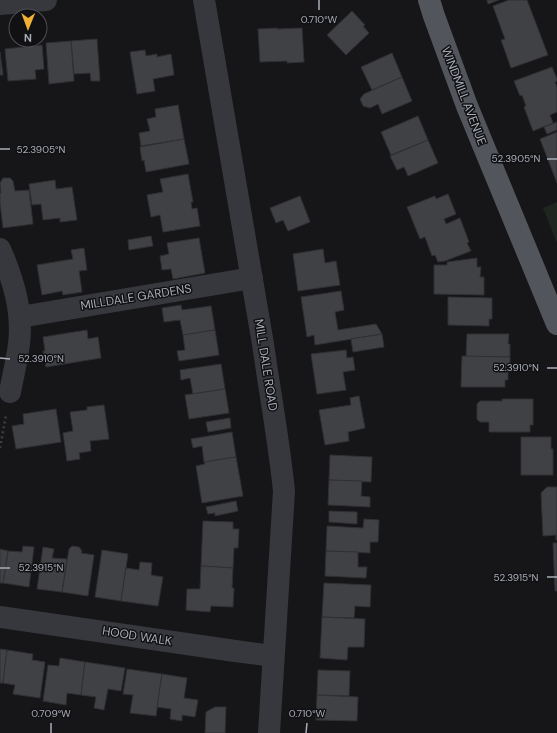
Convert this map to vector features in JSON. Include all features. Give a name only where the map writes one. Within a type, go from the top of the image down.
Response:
[{"type":"main road","name":"WINDMILL AVENUE","points":[[429,0],[467,106],[557,324]]},
{"type":"street","points":[[0,4],[46,0]]},
{"type":"street","name":"MILL DALE ROAD","points":[[204,0],[252,278],[280,455],[284,491],[269,733]]},
{"type":"street","points":[[0,249],[7,264],[15,289],[20,316],[20,344],[10,392]]},
{"type":"street","name":"MILLDALE GARDENS","points":[[20,316],[252,278]]},
{"type":"street","name":"HOOD WALK","points":[[0,617],[274,656]]},
{"type":"path","points":[[0,448],[10,392]]},
{"type":"shaded area","points":[[557,202],[557,243],[543,208]]},
{"type":"building","points":[[487,0],[499,0],[488,4]]},
{"type":"building","points":[[509,0],[527,0],[548,55],[511,68],[501,40],[505,39],[493,6]]},
{"type":"building","points":[[352,11],[365,25],[363,26],[369,33],[346,55],[327,35]]},
{"type":"building","points":[[302,28],[304,62],[260,62],[258,29]]},
{"type":"building","points":[[97,39],[100,81],[91,81],[90,73],[74,74],[71,41]]},
{"type":"building","points":[[71,41],[74,81],[49,84],[46,48],[48,48],[48,43]]},
{"type":"building","points":[[42,48],[44,69],[35,70],[36,79],[8,81],[5,49]]},
{"type":"building","points":[[145,50],[146,56],[157,54],[157,57],[171,54],[174,75],[153,79],[155,91],[137,94],[130,52]]},
{"type":"building","points":[[0,52],[3,75],[0,75]]},
{"type":"building","points":[[392,53],[402,77],[372,90],[361,67]]},
{"type":"building","points":[[552,67],[557,79],[555,82],[557,87],[557,112],[550,115],[553,123],[533,131],[524,107],[526,106],[522,95],[520,96],[514,81]]},
{"type":"building","points":[[402,77],[412,101],[382,114],[378,104],[370,108],[363,106],[360,99],[364,94]]},
{"type":"building","points":[[178,105],[184,139],[141,146],[139,133],[150,131],[147,119],[156,117],[155,109]]},
{"type":"building","points":[[418,116],[428,140],[391,155],[381,132]]},
{"type":"building","points":[[557,122],[557,130],[547,134],[544,127]]},
{"type":"building","points":[[557,132],[557,183],[540,139]]},
{"type":"building","points":[[184,139],[189,164],[146,172],[144,160],[142,161],[140,147]]},
{"type":"building","points":[[428,140],[438,163],[408,176],[404,167],[397,170],[390,156]]},
{"type":"building","points":[[188,174],[193,202],[191,202],[192,209],[197,208],[200,226],[163,232],[160,215],[151,217],[147,195],[163,192],[160,179]]},
{"type":"building","points":[[3,178],[10,178],[13,181],[15,191],[29,190],[33,224],[3,228],[0,203],[0,183]]},
{"type":"building","points":[[55,180],[56,189],[72,187],[77,220],[60,222],[60,218],[43,220],[41,204],[32,205],[29,184]]},
{"type":"building","points":[[448,194],[456,214],[444,219],[446,224],[460,218],[469,242],[467,243],[471,251],[445,261],[438,262],[435,255],[432,256],[425,237],[420,239],[407,207],[435,196],[436,199]]},
{"type":"building","points":[[300,196],[310,222],[288,231],[283,220],[276,223],[270,208]]},
{"type":"building","points":[[151,236],[153,246],[129,250],[128,240]]},
{"type":"building","points":[[199,238],[205,273],[173,279],[171,269],[162,270],[160,256],[169,254],[167,243]]},
{"type":"building","points":[[84,248],[87,270],[79,271],[82,292],[63,295],[62,291],[42,295],[37,265],[73,259],[71,250]]},
{"type":"building","points":[[323,249],[325,263],[336,261],[340,285],[298,291],[293,254]]},
{"type":"building","points":[[477,258],[477,267],[481,267],[480,277],[484,277],[484,295],[434,294],[434,265],[447,265],[447,262]]},
{"type":"building","points":[[341,291],[344,310],[335,312],[338,330],[376,324],[382,334],[315,345],[314,335],[307,337],[301,297]]},
{"type":"building","points":[[448,297],[492,298],[492,319],[489,319],[489,326],[448,325]]},
{"type":"building","points":[[181,305],[182,310],[211,306],[215,330],[183,335],[180,320],[164,322],[162,308]]},
{"type":"building","points":[[87,330],[88,339],[98,337],[101,358],[46,367],[43,351],[45,351],[43,337]]},
{"type":"building","points":[[215,330],[219,355],[179,361],[177,351],[185,350],[183,335]]},
{"type":"building","points":[[382,334],[384,347],[353,352],[351,339]]},
{"type":"building","points":[[467,334],[509,334],[508,344],[510,344],[510,357],[466,357]]},
{"type":"building","points":[[346,350],[347,358],[353,357],[355,370],[343,372],[346,390],[317,394],[311,354]]},
{"type":"building","points":[[462,356],[510,357],[510,370],[508,370],[508,380],[505,380],[505,387],[461,387]]},
{"type":"building","points":[[221,364],[225,389],[193,394],[190,378],[181,380],[180,370]]},
{"type":"building","points":[[225,389],[229,413],[189,419],[185,395]]},
{"type":"building","points":[[359,396],[365,428],[348,432],[349,441],[325,445],[319,410],[351,405],[350,398]]},
{"type":"building","points":[[502,399],[533,399],[533,425],[530,425],[530,432],[489,432],[489,422],[480,422],[477,419],[477,404],[480,401],[502,401]]},
{"type":"building","points":[[104,405],[109,439],[90,441],[91,451],[79,453],[80,459],[67,461],[63,433],[73,431],[70,412],[87,410],[87,407]]},
{"type":"building","points":[[56,409],[61,442],[16,449],[12,426],[24,424],[23,414]]},
{"type":"building","points":[[230,418],[231,428],[208,432],[206,422]]},
{"type":"building","points":[[232,432],[236,457],[204,462],[202,446],[193,448],[191,439]]},
{"type":"building","points":[[521,437],[551,437],[551,449],[553,449],[553,475],[521,475]]},
{"type":"building","points":[[330,455],[372,457],[371,482],[329,480]]},
{"type":"building","points":[[236,457],[243,496],[202,503],[196,466],[205,464],[204,462]]},
{"type":"building","points":[[329,480],[362,481],[361,496],[370,497],[370,507],[328,505]]},
{"type":"building","points":[[547,487],[557,487],[557,540],[556,535],[543,536],[541,493]]},
{"type":"building","points":[[236,501],[238,511],[215,516],[215,513],[208,514],[206,507]]},
{"type":"building","points":[[329,511],[357,512],[357,524],[329,522]]},
{"type":"building","points":[[364,519],[379,520],[378,542],[370,542],[370,553],[326,551],[327,526],[363,528]]},
{"type":"building","points":[[203,521],[233,522],[233,529],[239,529],[238,548],[234,548],[233,568],[201,566]]},
{"type":"building","points":[[553,543],[557,543],[557,591],[555,591]]},
{"type":"building","points":[[23,546],[34,547],[29,587],[3,583],[8,551],[22,552]]},
{"type":"building","points":[[72,546],[79,547],[82,551],[81,553],[94,555],[88,596],[62,592],[69,549]]},
{"type":"building","points":[[43,547],[54,549],[52,558],[67,559],[62,592],[37,589]]},
{"type":"building","points":[[0,549],[8,551],[3,583],[0,583]]},
{"type":"building","points":[[102,550],[128,554],[121,601],[95,597]]},
{"type":"building","points":[[326,551],[358,552],[358,567],[367,567],[366,578],[325,576]]},
{"type":"building","points":[[140,562],[152,563],[151,575],[163,577],[158,606],[121,601],[126,568],[139,570]]},
{"type":"building","points":[[201,566],[233,568],[233,607],[211,606],[210,612],[186,610],[187,589],[200,589]]},
{"type":"building","points":[[324,583],[371,585],[370,607],[355,606],[354,618],[322,617]]},
{"type":"building","points":[[322,617],[365,619],[364,647],[348,647],[347,660],[320,658]]},
{"type":"building","points":[[0,649],[7,650],[3,683],[0,683]]},
{"type":"building","points":[[7,650],[33,654],[32,660],[45,662],[40,698],[13,694],[15,685],[3,683]]},
{"type":"building","points":[[60,658],[85,662],[81,695],[67,693],[66,705],[43,701],[48,665],[59,666]]},
{"type":"building","points":[[85,662],[125,668],[121,691],[108,689],[104,710],[94,708],[96,697],[81,695]]},
{"type":"building","points":[[127,669],[162,674],[156,716],[130,713],[133,695],[123,694]]},
{"type":"building","points":[[318,670],[350,671],[349,696],[317,695]]},
{"type":"building","points":[[162,674],[187,678],[184,698],[198,700],[195,717],[182,715],[182,721],[170,719],[171,709],[157,707]]},
{"type":"building","points":[[317,695],[358,697],[357,721],[316,720]]},
{"type":"building","points":[[215,707],[226,707],[225,733],[205,733],[206,712]]}]
